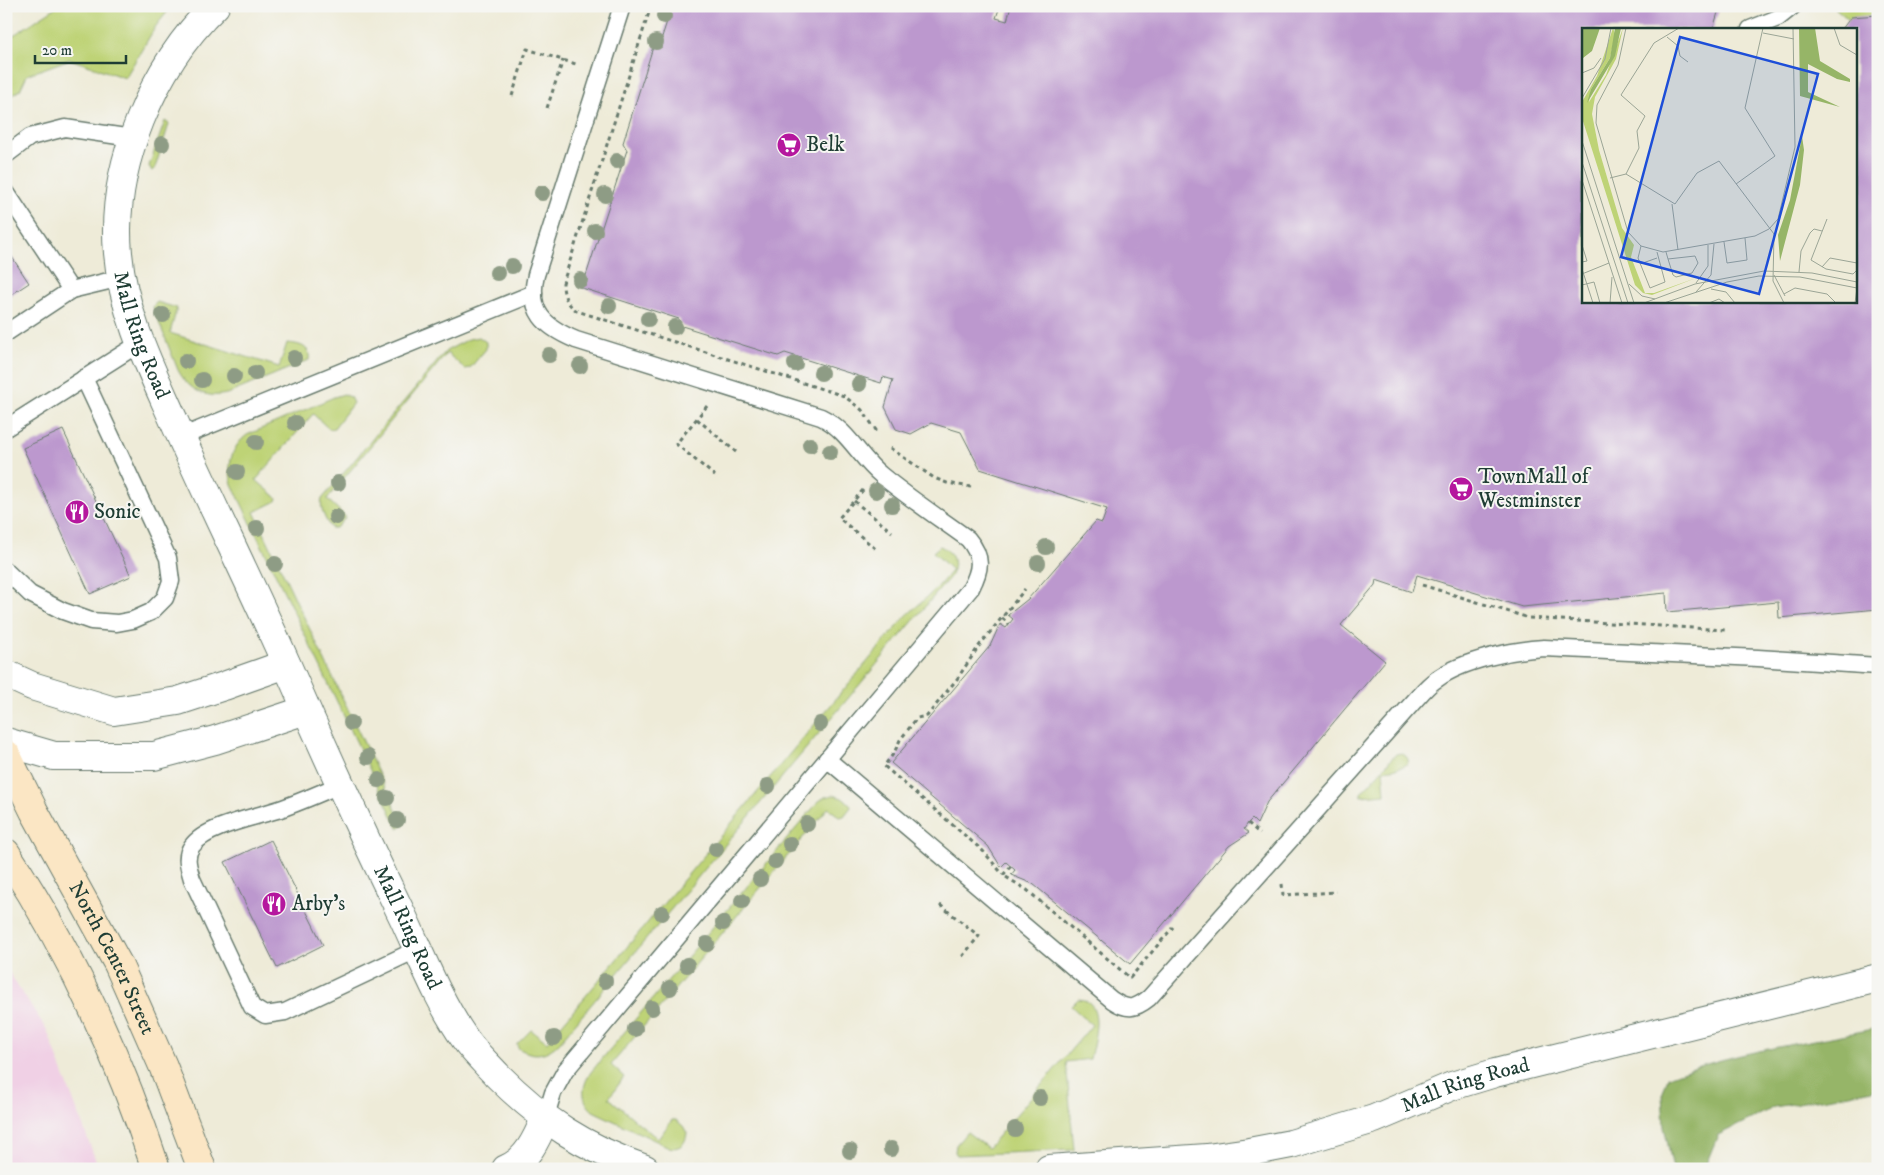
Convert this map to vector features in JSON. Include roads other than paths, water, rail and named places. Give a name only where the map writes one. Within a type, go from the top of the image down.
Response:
[{"type":"street","name":"Mall Ring Road","points":[[215,6],[199,21],[173,58],[132,138],[121,181],[117,230],[121,278],[132,322],[181,437],[340,785],[418,949],[465,1039],[479,1057],[545,1119],[575,1139],[607,1155],[645,1169]]},
{"type":"street","points":[[6,674],[32,686],[114,711],[178,701],[286,664]]},
{"type":"street","points":[[6,742],[54,756],[154,756],[215,740],[306,710]]},
{"type":"street","name":"North Center Street","points":[[6,754],[34,811],[118,964],[163,1066],[202,1169]]},
{"type":"street","name":"North Center Street","points":[[6,853],[32,893],[87,997],[127,1088],[156,1169]]},
{"type":"street","name":"Mall Ring Road","points":[[1049,1169],[1208,1158],[1291,1144],[1374,1119],[1452,1086],[1495,1073],[1878,978]]},
{"type":"street","points":[[506,1169],[526,1154],[537,1138],[545,1119]]},
{"type":"lane","points":[[545,1119],[553,1093],[565,1071],[970,588],[977,576],[980,562],[976,548],[968,539],[881,475],[865,460],[846,435],[830,422],[821,417],[576,340],[557,332],[542,318],[534,293],[536,275],[622,6]]},
{"type":"lane","points":[[1753,28],[1778,18],[1793,6]]},
{"type":"lane","points":[[6,155],[30,137],[65,128],[132,138]]},
{"type":"lane","points":[[6,192],[71,290]]},
{"type":"lane","points":[[6,333],[71,290],[121,278]]},
{"type":"lane","points":[[181,437],[534,293]]},
{"type":"lane","points":[[6,428],[140,343]]},
{"type":"lane","points":[[6,571],[30,594],[63,611],[91,621],[117,623],[133,620],[151,612],[166,598],[171,581],[168,558],[84,378]]},
{"type":"lane","points":[[827,758],[1112,1000],[1122,1006],[1132,1008],[1149,998],[1417,698],[1435,680],[1446,673],[1502,653],[1544,648],[1758,658],[1878,666]]},
{"type":"lane","points":[[340,785],[282,809],[226,826],[202,837],[192,846],[187,857],[192,879],[252,1007],[265,1015],[285,1012],[418,949]]},
{"type":"place","name":"Belk","points":[[789,145]]},
{"type":"place","name":"TownMall of Westminster","points":[[1461,489]]},
{"type":"place","name":"Sonic","points":[[77,512]]},
{"type":"place","name":"Arby's","points":[[274,904]]}]
